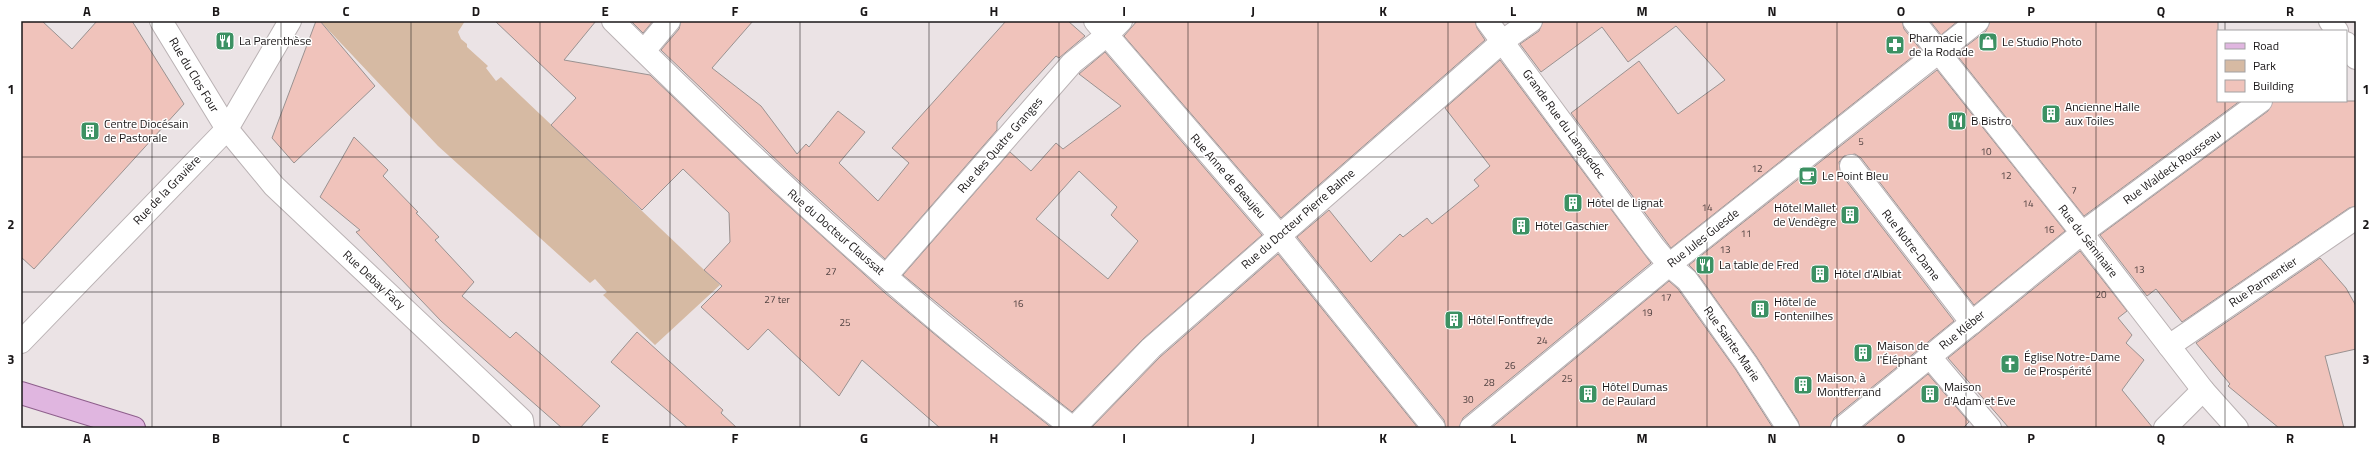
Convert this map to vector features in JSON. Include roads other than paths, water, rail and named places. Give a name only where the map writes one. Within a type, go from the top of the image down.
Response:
[{"type":"main road","points":[[21,393],[134,428]]},
{"type":"street","name":"Rue du Clos Four","points":[[161,21],[227,129]]},
{"type":"street","name":"Rue de la Gravière","points":[[21,342],[227,129],[290,21]]},
{"type":"street","name":"Rue du Docteur Claussat","points":[[613,21],[811,212],[1001,373],[1074,428]]},
{"type":"street","points":[[644,52],[669,21]]},
{"type":"street","name":"Grande Rue du Languedoc","points":[[1487,21],[1669,265]]},
{"type":"street","name":"Rue du Docteur Pierre Balme","points":[[1074,428],[1151,348],[1503,41],[1531,21]]},
{"type":"street","name":"Rue du Séminaire","points":[[1914,21],[2082,233],[2203,390],[2237,428]]},
{"type":"street","name":"Rue Jules Guesde","points":[[1471,428],[1669,265],[1978,21]]},
{"type":"street","points":[[2330,21],[2336,30]]},
{"type":"street","name":"Rue Anne de Beaujeu","points":[[1108,26],[1434,428]]},
{"type":"street","name":"Rue des Quatre Granges","points":[[886,276],[1072,63],[1108,26]]},
{"type":"street","points":[[2347,37],[2356,32]]},
{"type":"street","points":[[2347,44],[2356,58]]},
{"type":"street","name":"Rue Waldeck Rousseau","points":[[2082,233],[2260,102]]},
{"type":"street","name":"Rue Debay Facy","points":[[227,129],[274,186],[522,420],[523,428]]},
{"type":"street","name":"Rue Notre-Dame","points":[[1851,166],[1972,323]]},
{"type":"street","name":"Rue Parmentier","points":[[2169,346],[2356,218]]},
{"type":"street","name":"Rue Kléber","points":[[1842,428],[2082,233]]},
{"type":"street","name":"Rue Sainte-Marie","points":[[1669,265],[1687,280],[1746,363],[1788,428]]},
{"type":"street","points":[[1930,356],[1990,428]]},
{"type":"street","points":[[2165,428],[2203,390]]},
{"type":"place","name":"La Parenthèse","points":[[225,41]]},
{"type":"place","name":"Le Studio Photo","points":[[1988,42]]},
{"type":"place","name":"Pharmacie de la Rodade","points":[[1895,45]]},
{"type":"place","name":"Ancienne Halle aux Toiles","points":[[2051,114]]},
{"type":"place","name":"B Bistro","points":[[1957,121]]},
{"type":"place","name":"Centre Diocésain de Pastorale","points":[[90,131]]},
{"type":"place","name":"Le Point Bleu","points":[[1808,176]]},
{"type":"place","name":"Hôtel de Lignat","points":[[1573,203]]},
{"type":"place","name":"Hôtel Mallet de Vendègre","points":[[1850,215]]},
{"type":"place","name":"Hôtel Gaschier","points":[[1521,226]]},
{"type":"place","name":"La table de Fred","points":[[1705,265]]},
{"type":"place","name":"Hôtel d'Albiat","points":[[1820,274]]},
{"type":"place","name":"Hôtel de Fontenilhes","points":[[1760,309]]},
{"type":"place","name":"Hôtel Fontfreyde","points":[[1454,320]]},
{"type":"place","name":"Maison de l'Éléphant","points":[[1863,353]]},
{"type":"place","name":"Église Notre-Dame de Prospérité","points":[[2010,364]]},
{"type":"place","name":"Maison, à Montferrand","points":[[1803,385]]},
{"type":"place","name":"Hôtel Dumas de Paulard","points":[[1588,394]]},
{"type":"place","name":"Maison d'Adam et Eve","points":[[1930,394]]}]
